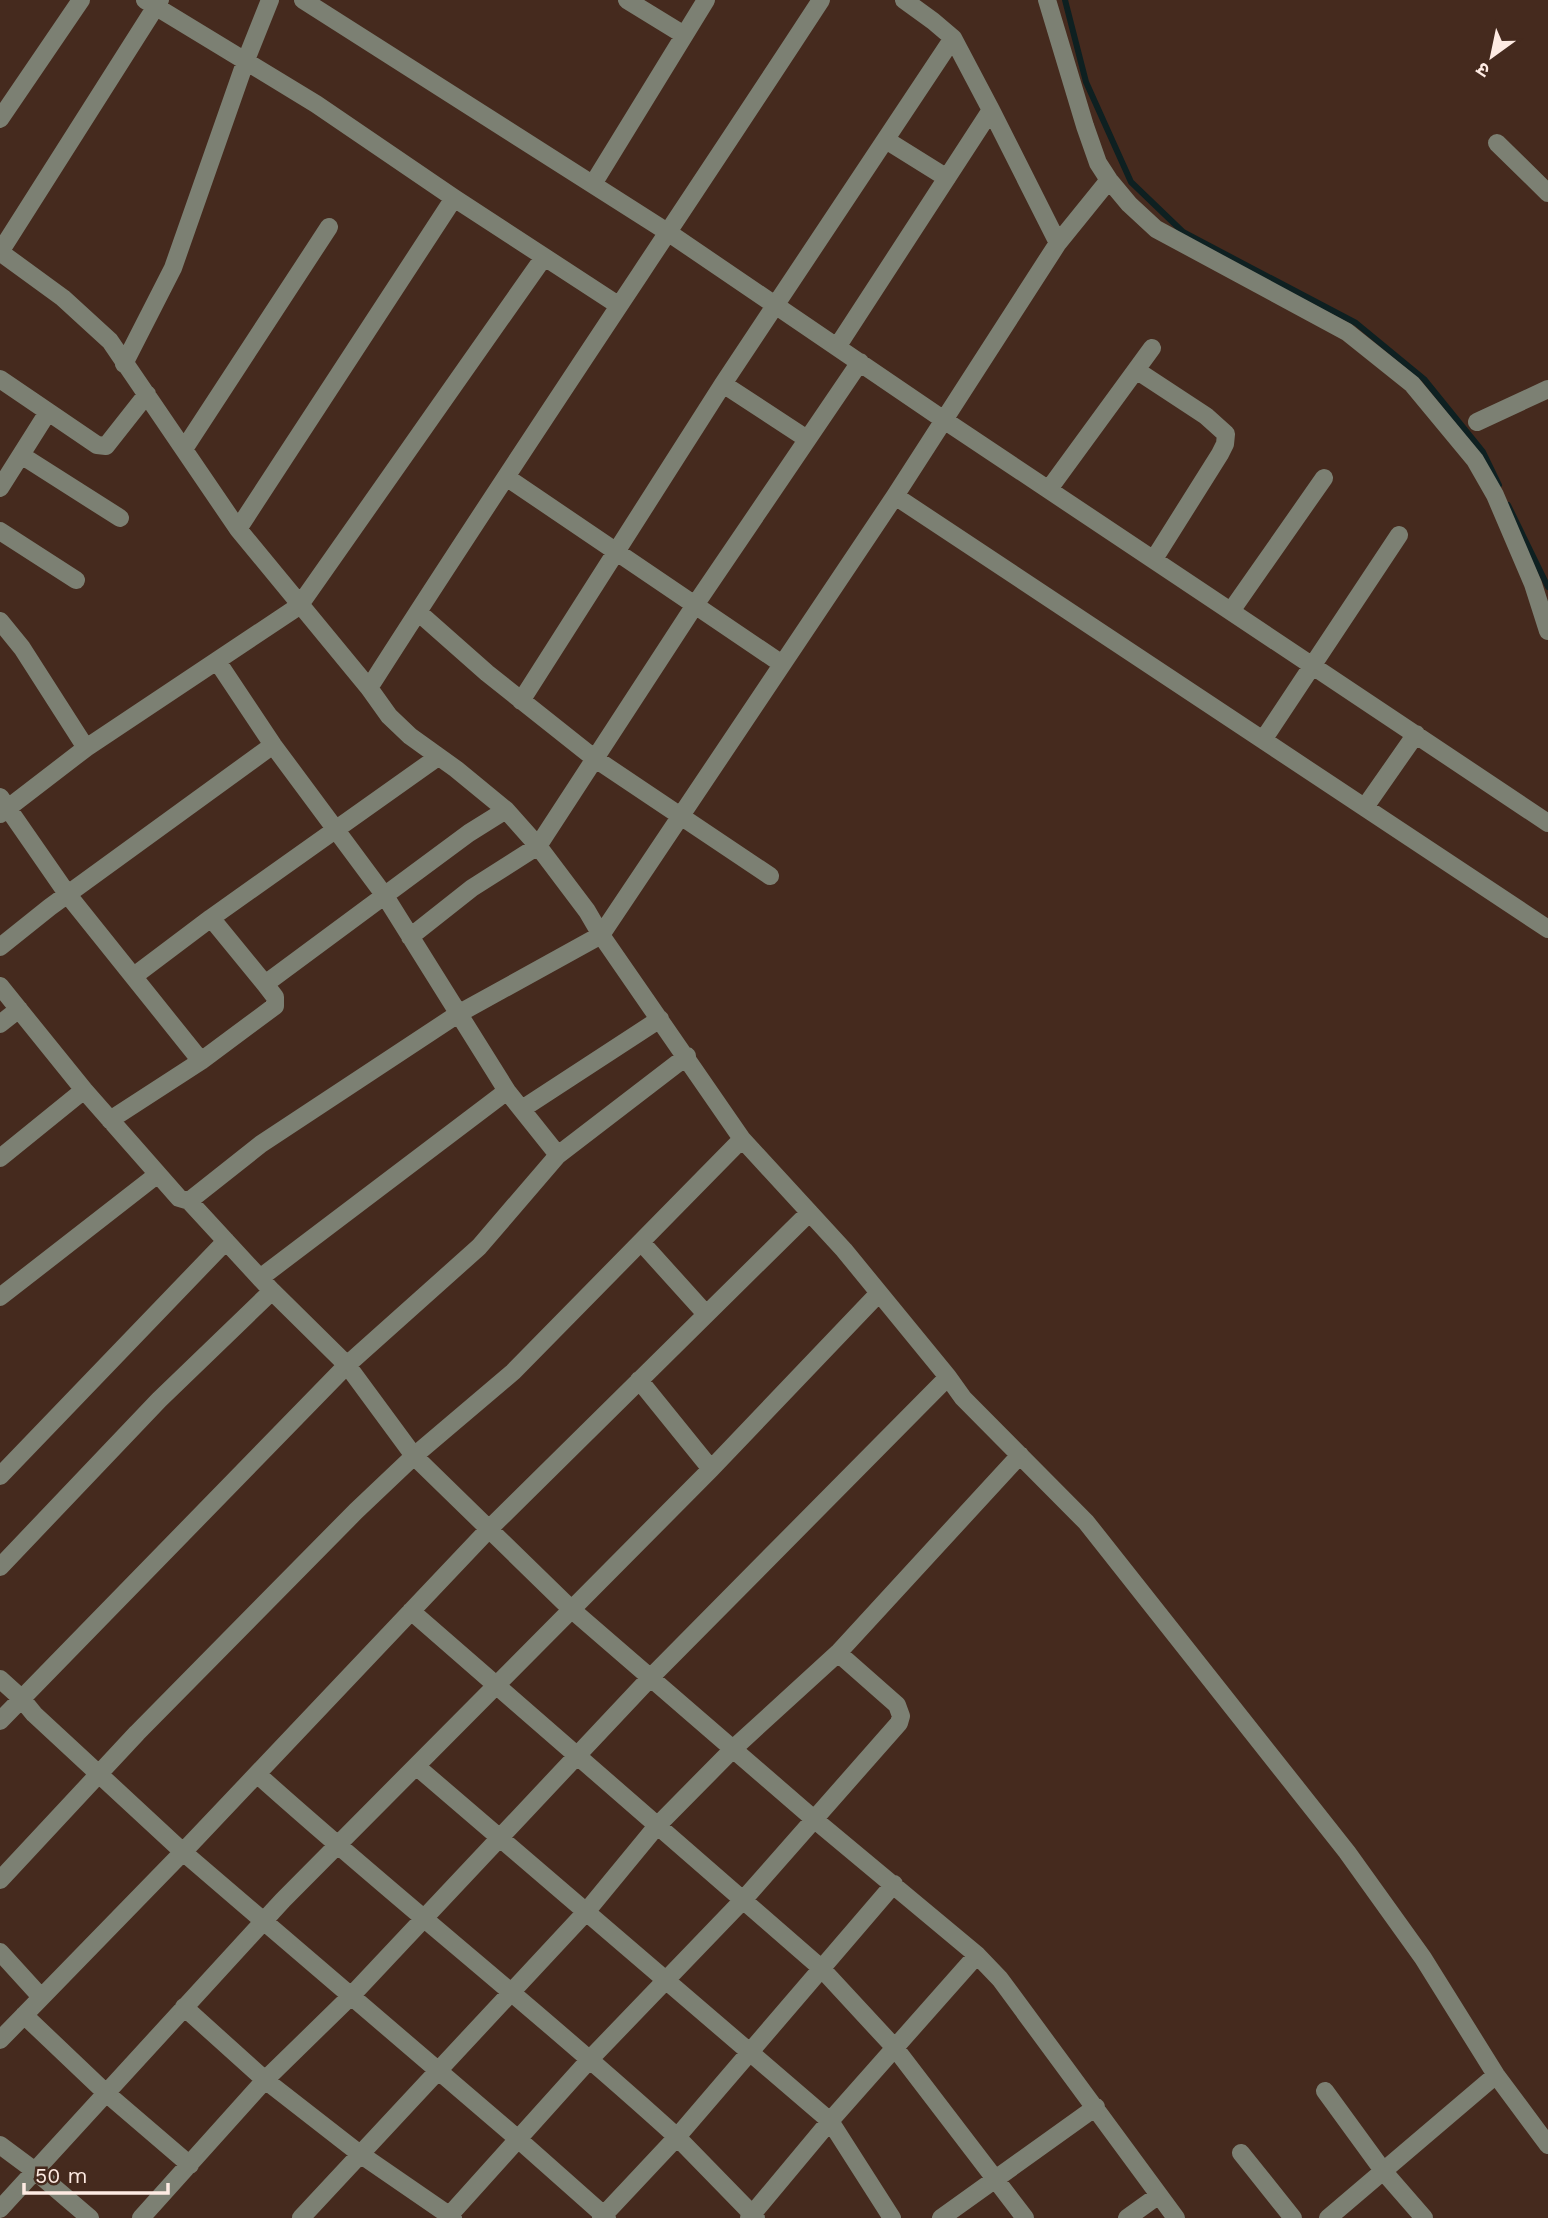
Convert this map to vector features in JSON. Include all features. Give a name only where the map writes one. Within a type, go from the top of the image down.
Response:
[{"type":"street","points":[[0,119],[81,0]]},
{"type":"street","points":[[124,364],[173,268],[246,60],[271,0]]},
{"type":"street","points":[[303,0],[669,233],[1548,823]]},
{"type":"street","points":[[627,0],[684,35]]},
{"type":"street","points":[[593,184],[706,0]]},
{"type":"street","points":[[369,688],[618,305],[669,233],[821,0]]},
{"type":"street","points":[[904,0],[953,38],[1058,243]]},
{"type":"street","points":[[1047,0],[1085,126],[1098,163],[1109,180],[1129,204],[1156,229],[1348,332],[1412,384],[1475,460],[1495,495],[1533,584],[1548,631]]},
{"type":"street","points":[[618,305],[316,104],[154,2],[0,252],[90,321],[110,341],[238,529],[389,716],[410,736],[506,810],[538,846],[587,911],[742,1139],[844,1251],[963,1398],[1086,1522],[1347,1852],[1423,1958],[1496,2075],[1548,2145]]},
{"type":"street","points":[[521,701],[723,384],[953,38]]},
{"type":"street","points":[[837,347],[991,110]]},
{"type":"street","points":[[886,140],[947,178]]},
{"type":"street","points":[[1497,143],[1548,193]]},
{"type":"street","points":[[189,1201],[261,1143],[458,1014],[601,935],[895,496],[1058,243],[1109,180]]},
{"type":"street","points":[[238,529],[454,198]]},
{"type":"street","points":[[184,449],[329,227]]},
{"type":"street","points":[[201,1060],[68,895],[3,807],[86,748],[299,606],[544,257]]},
{"type":"street","points":[[1049,489],[1152,348]]},
{"type":"street","points":[[410,937],[472,888],[538,846],[695,605],[860,362]]},
{"type":"street","points":[[1136,370],[1206,416],[1226,434],[1220,454],[1154,559]]},
{"type":"street","points":[[0,379],[97,445],[106,446],[147,394]]},
{"type":"street","points":[[723,384],[807,439]]},
{"type":"street","points":[[1477,422],[1548,389]]},
{"type":"street","points":[[0,488],[48,412]]},
{"type":"street","points":[[21,455],[120,517]]},
{"type":"street","points":[[506,477],[782,664]]},
{"type":"street","points":[[1231,611],[1324,478]]},
{"type":"street","points":[[895,496],[1548,929]]},
{"type":"street","points":[[0,531],[76,580]]},
{"type":"street","points":[[1263,740],[1399,535]]},
{"type":"street","points":[[418,612],[521,701],[594,758],[771,876]]},
{"type":"street","points":[[0,621],[22,648],[86,748]]},
{"type":"street","points":[[217,661],[273,745],[384,896],[508,1091],[558,1156]]},
{"type":"street","points":[[1365,807],[1416,734]]},
{"type":"street","points":[[0,947],[273,745]]},
{"type":"street","points":[[134,976],[438,757]]},
{"type":"street","points":[[265,984],[469,833],[506,810]]},
{"type":"street","points":[[110,1119],[201,1060],[275,1006],[275,997],[211,918]]},
{"type":"street","points":[[0,986],[84,1090],[179,1198],[189,1201],[266,1285],[347,1365],[414,1456],[571,1609],[815,1820],[977,1955],[1000,1979],[1176,2218]]},
{"type":"street","points":[[0,1024],[19,1009]]},
{"type":"street","points":[[522,1109],[660,1019]]},
{"type":"street","points":[[0,1721],[347,1365],[479,1247],[558,1156],[687,1056]]},
{"type":"street","points":[[0,1158],[84,1090]]},
{"type":"street","points":[[0,1567],[266,1285],[508,1091]]},
{"type":"street","points":[[0,1880],[137,1733],[347,1521],[414,1456],[513,1372],[742,1139]]},
{"type":"street","points":[[0,1297],[158,1174]]},
{"type":"street","points":[[0,2040],[183,1852],[489,1529],[809,1213]]},
{"type":"street","points":[[0,1476],[226,1241]]},
{"type":"street","points":[[641,1242],[706,1314]]},
{"type":"street","points":[[0,2209],[264,1921],[711,1469],[879,1293]]},
{"type":"street","points":[[141,2218],[265,2080],[351,1996],[651,1677],[948,1377]]},
{"type":"street","points":[[639,1380],[711,1469]]},
{"type":"street","points":[[301,2218],[586,1912],[656,1827],[734,1748],[838,1653],[1020,1455]]},
{"type":"street","points":[[411,1611],[821,1968],[895,2048],[1025,2218]]},
{"type":"street","points":[[184,2007],[265,2080],[360,2154],[450,2217],[590,2058],[744,1899],[898,1723],[901,1716],[897,1705],[838,1653]]},
{"type":"street","points":[[0,1679],[183,1852],[518,2139],[604,2217],[677,2137],[894,1885]]},
{"type":"street","points":[[416,1766],[830,2121],[892,2218]]},
{"type":"street","points":[[257,1774],[337,1846],[590,2058],[677,2137],[753,2217],[830,2121],[977,1955]]},
{"type":"street","points":[[0,1952],[41,1997]]},
{"type":"street","points":[[24,2014],[106,2093],[190,2165]]},
{"type":"street","points":[[1328,2218],[1496,2075]]},
{"type":"street","points":[[1325,2091],[1384,2172],[1424,2218]]},
{"type":"street","points":[[941,2218],[1096,2107]]},
{"type":"street","points":[[0,2145],[90,2218]]},
{"type":"street","points":[[1241,2153],[1293,2218]]},
{"type":"street","points":[[1127,2218],[1159,2195]]},
{"type":"waterway","points":[[1065,0],[1086,82],[1131,182],[1183,232],[1356,323],[1424,379],[1483,452],[1499,485]]},
{"type":"waterway","points":[[1508,505],[1548,587]]}]
